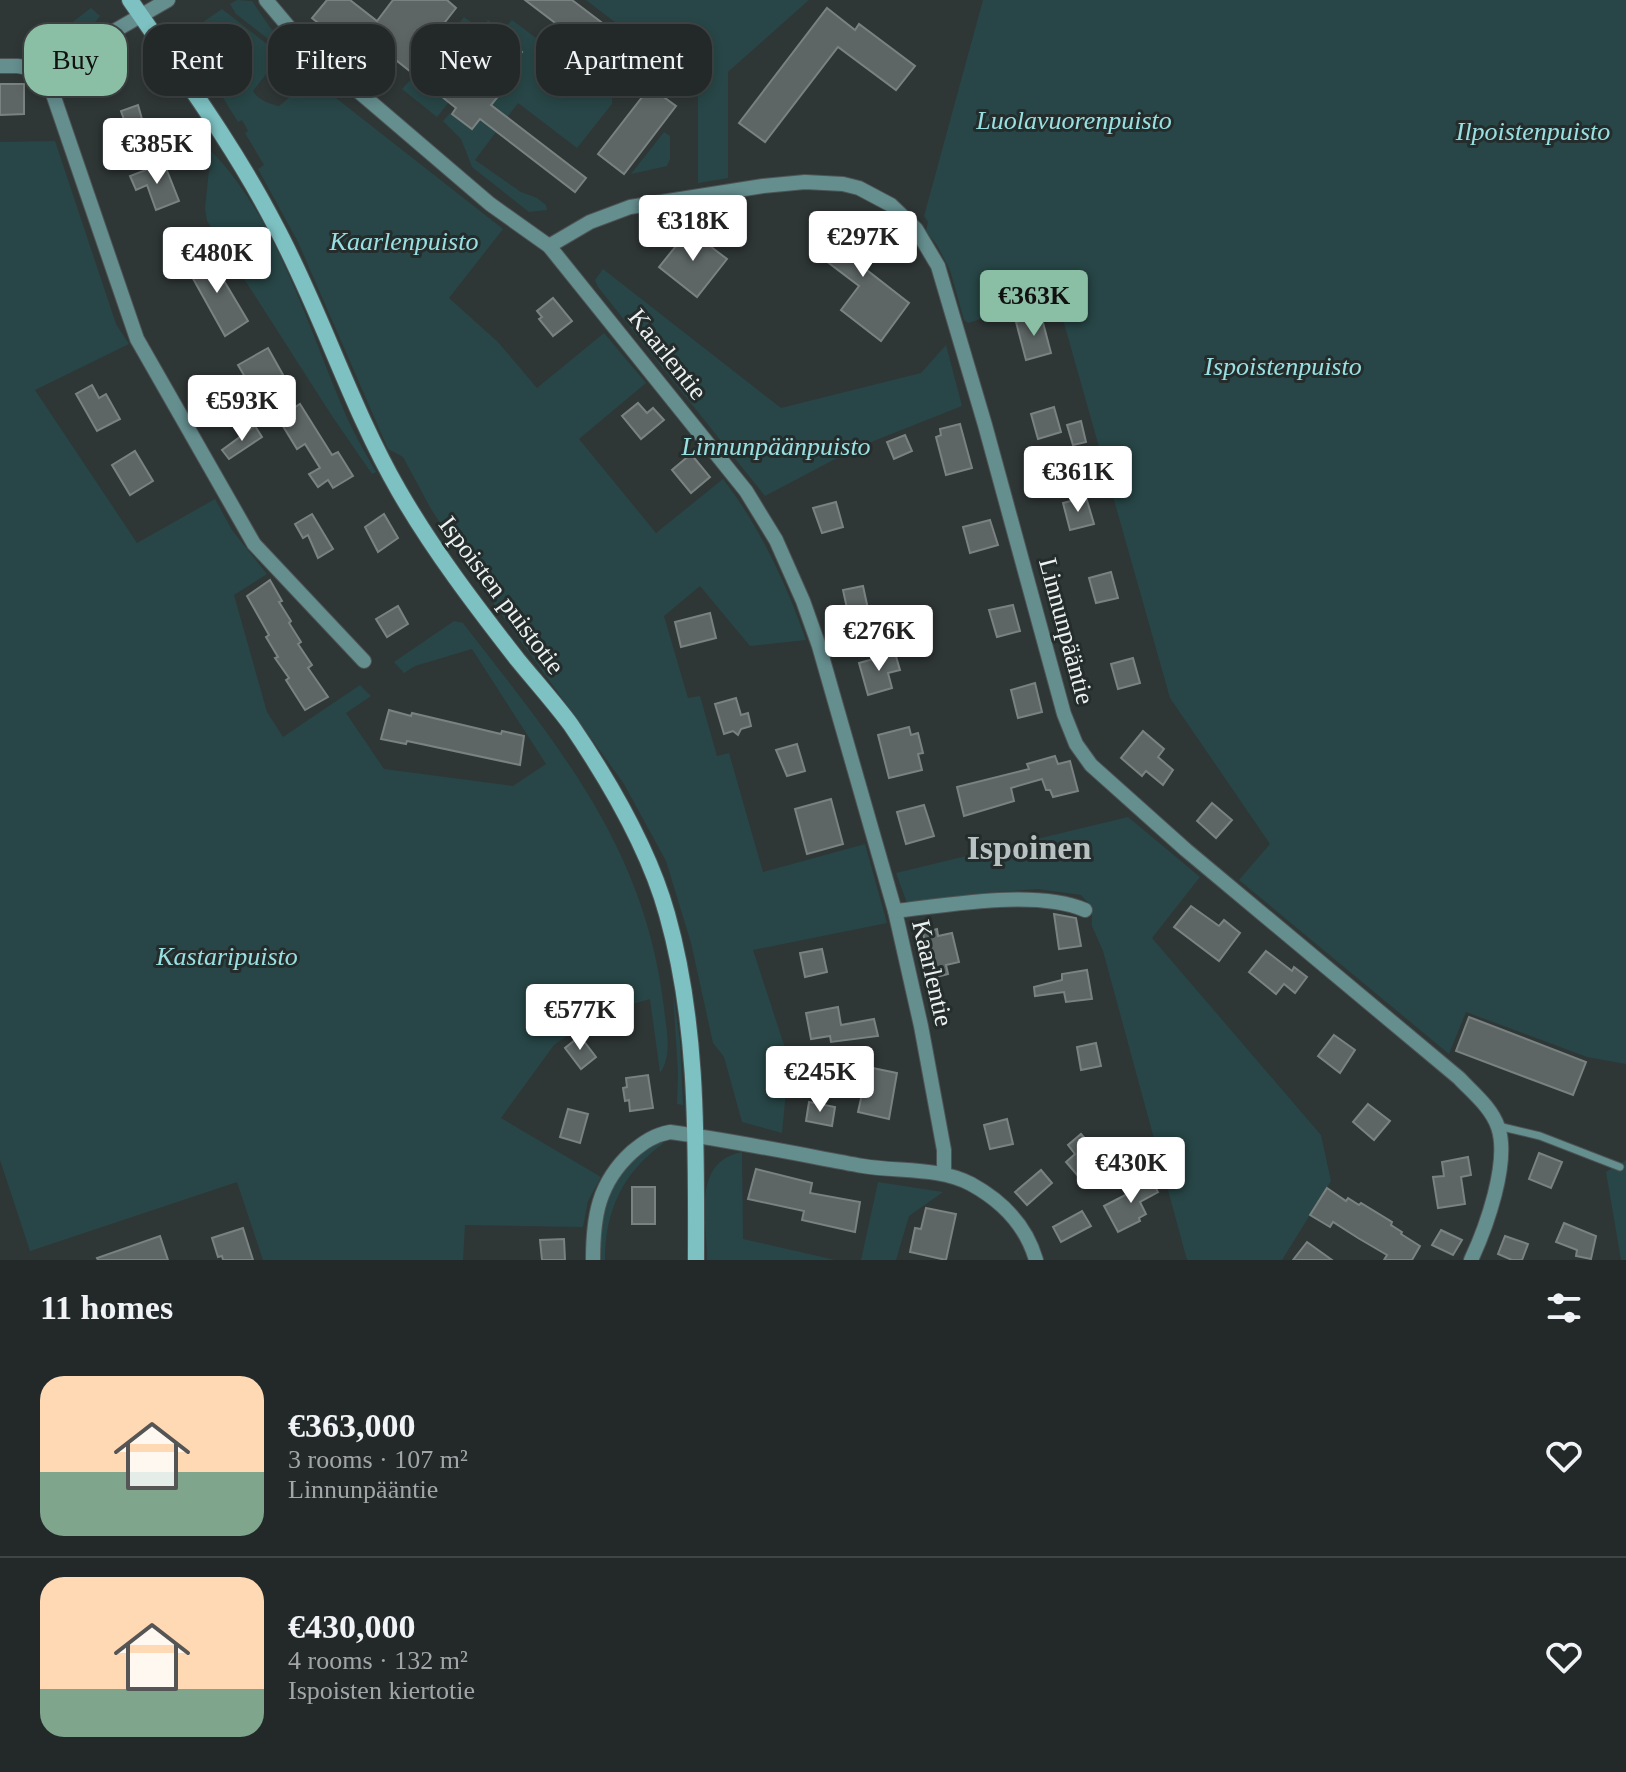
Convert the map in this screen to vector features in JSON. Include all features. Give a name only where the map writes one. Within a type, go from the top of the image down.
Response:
[{"type":"main road","name":"Ispoisten puistotie","points":[[130,0],[224,138],[277,228],[369,436],[400,493],[465,591],[567,720],[608,784],[630,826],[667,911],[689,1029],[696,1136],[696,1260]]},
{"type":"street","points":[[127,24],[168,0]]},
{"type":"street","name":"Kaarlentie","points":[[266,0],[303,44],[490,204],[549,246],[746,491],[776,540],[819,646],[895,911],[921,1026],[944,1150],[944,1174]]},
{"type":"street","points":[[0,66],[24,67]]},
{"type":"street","points":[[54,96],[137,339],[254,544],[364,661]]},
{"type":"street","name":"Linnunpääntie","points":[[549,246],[590,222],[630,207],[763,186],[832,182],[859,188],[891,205],[927,243],[938,266],[1064,714],[1082,753],[1091,765],[1196,859],[1459,1078],[1489,1110],[1498,1126]]},
{"type":"street","points":[[895,911],[1021,901],[1069,903],[1085,910]]},
{"type":"street","points":[[1471,1260],[1483,1234],[1497,1178],[1501,1141],[1498,1126]]},
{"type":"street","points":[[593,1260],[593,1227],[598,1201],[616,1169],[646,1140],[670,1132],[865,1166],[944,1174],[969,1182],[1000,1202],[1022,1227],[1036,1260]]},
{"type":"lane","points":[[1498,1126],[1540,1136],[1620,1167]]},
{"type":"green space","points":[[237,0],[252,1],[268,24],[268,39],[236,14],[230,4]]},
{"type":"green space","points":[[586,0],[809,0],[728,72],[728,178],[698,183],[698,96],[712,96],[712,24],[617,24]]},
{"type":"green space","name":"Ispoistenpuisto","points":[[983,0],[1626,0],[1626,1064],[1587,1057],[1466,1012],[1449,1054],[1239,880],[1270,844],[1170,698],[1056,295],[968,323],[964,320],[950,270],[926,231],[928,222],[924,216]]},
{"type":"green space","points":[[91,8],[100,16],[93,24],[70,24]]},
{"type":"green space","name":"Kaarlenpuisto","points":[[222,9],[241,24],[200,24]]},
{"type":"green space","points":[[464,17],[473,24],[459,24]]},
{"type":"green space","points":[[520,26],[536,38],[536,96],[612,96],[612,104],[577,148],[518,103],[475,160],[521,192],[546,205],[547,210],[529,212],[472,167],[461,139],[443,121],[450,113],[472,129],[497,96],[520,96]]},
{"type":"green space","name":"Kaarlenpuisto","points":[[252,32],[268,45],[268,72],[253,91],[258,97],[279,106],[290,96],[333,96],[503,229],[449,298],[498,342],[537,388],[604,333],[646,383],[579,439],[656,533],[723,479],[749,516],[771,556],[806,640],[750,646],[700,586],[664,616],[688,698],[700,696],[717,756],[729,753],[763,872],[865,844],[887,923],[753,950],[789,1060],[782,1133],[742,1122],[724,1057],[713,1043],[691,943],[666,861],[624,784],[481,586],[431,509],[403,457],[388,449],[298,242],[258,169],[264,165],[245,133],[248,131],[242,120],[238,122],[222,96],[252,96]]},
{"type":"green space","points":[[411,79],[411,96],[441,96],[449,102],[437,117],[402,89]]},
{"type":"green space","points":[[664,132],[670,136],[667,166],[631,174]]},
{"type":"green space","name":"Kastaripuisto","points":[[55,141],[116,324],[129,344],[35,390],[137,543],[215,499],[232,530],[267,574],[234,595],[267,712],[283,737],[360,685],[371,696],[346,713],[384,769],[513,786],[546,764],[472,649],[415,666],[404,673],[394,662],[454,621],[463,623],[563,756],[617,847],[638,897],[654,950],[667,1033],[668,1050],[664,1066],[660,1073],[650,999],[601,1013],[554,1045],[501,1118],[601,1177],[588,1201],[583,1227],[465,1225],[463,1260],[263,1260],[237,1182],[30,1251],[0,1160],[0,142]]},
{"type":"green space","points":[[211,151],[254,206],[271,238],[346,415],[376,472],[372,474],[332,416],[207,221],[205,208]]},
{"type":"green space","name":"Linnunpäänpuisto","points":[[603,269],[781,408],[921,373],[946,345],[962,406],[856,448],[765,496],[598,287],[595,280]]},
{"type":"green space","points":[[1128,817],[1200,877],[1152,938],[1321,1135],[1331,1181],[1282,1260],[1187,1260],[1103,951],[1092,926],[1092,907],[1081,895],[1038,889],[907,903],[896,873]]},
{"type":"green space","points":[[673,992],[680,1041],[683,1105],[677,1104]]},
{"type":"green space","points":[[659,1141],[664,1143],[637,1166],[619,1194],[608,1225],[605,1260],[598,1260],[601,1216],[609,1192],[627,1167]]},
{"type":"green space","points":[[742,1152],[743,1239],[835,1260],[707,1260],[705,1195],[709,1180],[715,1168],[726,1158]]},
{"type":"green space","points":[[1626,1160],[1626,1260],[1621,1260],[1606,1172]]},
{"type":"green space","points":[[878,1182],[943,1192],[909,1216],[896,1260],[861,1260]]},
{"type":"building","points":[[327,0],[350,0],[377,21],[393,0],[447,0],[456,8],[444,24],[411,24],[411,72],[395,59],[395,24],[320,24],[312,18]]},
{"type":"building","points":[[525,0],[572,0],[604,24],[557,24]]},
{"type":"building","points":[[827,8],[855,30],[859,24],[915,66],[896,90],[838,47],[765,142],[739,123]]},
{"type":"building","points":[[0,84],[24,84],[24,114],[0,115]]},
{"type":"building","points":[[441,96],[498,96],[491,105],[586,178],[575,192],[480,119],[472,129],[452,114],[456,108]]},
{"type":"building","points":[[643,96],[662,96],[676,106],[624,174],[598,154]]},
{"type":"building","points":[[138,105],[144,126],[128,131],[121,111]]},
{"type":"building","points":[[164,163],[179,201],[156,210],[147,185],[136,190],[130,176]]},
{"type":"building","points":[[847,215],[881,241],[863,267],[909,303],[881,341],[841,310],[859,286],[817,254]]},
{"type":"building","points":[[689,230],[727,259],[697,297],[659,267]]},
{"type":"building","points":[[208,254],[248,321],[225,336],[186,266]]},
{"type":"building","points":[[553,298],[572,321],[553,336],[539,319],[542,317],[537,311]]},
{"type":"building","points":[[1041,315],[1051,353],[1026,360],[1016,322]]},
{"type":"building","points":[[268,348],[287,382],[258,399],[238,365]]},
{"type":"building","points":[[92,385],[99,398],[106,394],[120,419],[97,431],[76,394]]},
{"type":"building","points":[[638,403],[647,413],[653,408],[664,420],[641,439],[622,416]]},
{"type":"building","points":[[300,404],[332,455],[338,452],[353,476],[333,488],[328,480],[318,487],[309,474],[320,468],[305,444],[297,449],[278,418]]},
{"type":"building","points":[[1054,407],[1061,432],[1038,439],[1031,414]]},
{"type":"building","points":[[1081,421],[1086,442],[1073,445],[1067,425]]},
{"type":"building","points":[[960,424],[972,468],[946,475],[936,437],[941,435],[940,429]]},
{"type":"building","points":[[255,426],[262,437],[229,459],[222,450]]},
{"type":"building","points":[[905,435],[912,451],[894,459],[887,442]]},
{"type":"building","points":[[135,451],[153,481],[130,495],[112,465]]},
{"type":"building","points":[[691,454],[710,477],[691,493],[672,470]]},
{"type":"building","points":[[1086,497],[1094,524],[1070,530],[1063,503]]},
{"type":"building","points":[[836,502],[843,527],[822,533],[813,508]]},
{"type":"building","points":[[312,514],[333,549],[318,558],[308,535],[303,538],[295,524]]},
{"type":"building","points":[[384,514],[398,538],[378,552],[365,527]]},
{"type":"building","points":[[990,520],[998,545],[970,553],[963,527]]},
{"type":"building","points":[[1111,572],[1118,598],[1096,603],[1089,578]]},
{"type":"building","points":[[270,580],[301,642],[298,644],[312,665],[308,668],[328,697],[305,710],[286,680],[289,678],[275,658],[278,657],[266,637],[269,635],[247,596]]},
{"type":"building","points":[[863,586],[868,609],[848,613],[843,590]]},
{"type":"building","points":[[1013,605],[1020,631],[997,637],[989,610]]},
{"type":"building","points":[[398,606],[408,624],[387,637],[376,619]]},
{"type":"building","points":[[710,613],[716,638],[681,647],[675,622]]},
{"type":"building","points":[[895,653],[900,670],[888,673],[892,688],[868,695],[859,663]]},
{"type":"building","points":[[1133,658],[1140,683],[1118,689],[1111,664]]},
{"type":"building","points":[[1035,683],[1042,712],[1018,718],[1011,690]]},
{"type":"building","points":[[736,698],[741,715],[748,713],[751,726],[741,729],[738,735],[733,731],[724,734],[715,704]]},
{"type":"building","points":[[389,710],[524,736],[520,765],[407,741],[406,744],[381,739]]},
{"type":"building","points":[[909,727],[911,735],[918,733],[923,753],[918,754],[922,770],[889,778],[878,735]]},
{"type":"building","points":[[1143,731],[1164,749],[1158,757],[1173,770],[1163,785],[1146,771],[1142,776],[1121,758]]},
{"type":"building","points":[[797,744],[805,771],[787,776],[776,750]]},
{"type":"building","points":[[1055,756],[1058,764],[1070,761],[1078,791],[1053,797],[1042,779],[1011,788],[1014,801],[964,816],[957,787],[1029,769],[1027,764]]},
{"type":"building","points":[[831,799],[843,844],[807,854],[795,809]]},
{"type":"building","points":[[1212,803],[1232,820],[1216,838],[1197,821]]},
{"type":"building","points":[[924,805],[934,836],[906,844],[897,812]]},
{"type":"building","points":[[1191,906],[1219,926],[1224,920],[1240,933],[1219,961],[1174,927]]},
{"type":"building","points":[[1054,914],[1076,918],[1081,946],[1059,949]]},
{"type":"building","points":[[937,929],[938,936],[952,933],[959,962],[946,965],[948,974],[933,978],[923,933]]},
{"type":"building","points":[[822,949],[827,972],[805,977],[800,953]]},
{"type":"building","points":[[1266,951],[1292,971],[1294,967],[1307,977],[1295,993],[1284,984],[1276,994],[1249,972]]},
{"type":"building","points":[[1087,970],[1092,999],[1066,1002],[1064,992],[1035,996],[1034,987],[1062,980],[1062,974]]},
{"type":"building","points":[[838,1007],[841,1025],[874,1019],[878,1036],[831,1042],[830,1036],[811,1039],[806,1013]]},
{"type":"building","points":[[1469,1017],[1586,1062],[1573,1095],[1456,1051]]},
{"type":"building","points":[[1334,1035],[1355,1050],[1340,1073],[1318,1056]]},
{"type":"building","points":[[580,1036],[596,1057],[581,1069],[565,1048]]},
{"type":"building","points":[[1096,1043],[1101,1066],[1081,1070],[1077,1047]]},
{"type":"building","points":[[868,1067],[897,1073],[889,1119],[858,1112]]},
{"type":"building","points":[[648,1075],[653,1108],[630,1111],[623,1088],[627,1087],[626,1078]]},
{"type":"building","points":[[809,1102],[835,1107],[832,1126],[806,1121]]},
{"type":"building","points":[[1368,1104],[1390,1121],[1374,1140],[1353,1122]]},
{"type":"building","points":[[568,1109],[588,1114],[580,1143],[560,1137]]},
{"type":"building","points":[[1007,1119],[1013,1144],[990,1149],[984,1125]]},
{"type":"building","points":[[1081,1134],[1102,1158],[1079,1177],[1066,1162],[1075,1154],[1068,1145]]},
{"type":"building","points":[[1539,1153],[1562,1162],[1551,1188],[1529,1179]]},
{"type":"building","points":[[1468,1157],[1471,1175],[1461,1177],[1465,1204],[1438,1208],[1433,1177],[1444,1176],[1442,1162]]},
{"type":"building","points":[[756,1169],[812,1183],[810,1193],[860,1202],[855,1232],[802,1220],[804,1211],[748,1199]]},
{"type":"building","points":[[1041,1170],[1052,1183],[1027,1205],[1015,1192]]},
{"type":"building","points":[[1149,1176],[1158,1192],[1140,1202],[1146,1214],[1139,1218],[1140,1221],[1118,1232],[1104,1206],[1135,1190],[1132,1185]]},
{"type":"building","points":[[632,1187],[655,1187],[655,1224],[632,1224]]},
{"type":"building","points":[[1327,1188],[1346,1201],[1348,1198],[1359,1205],[1361,1203],[1392,1222],[1391,1225],[1401,1234],[1420,1246],[1412,1260],[1384,1260],[1387,1255],[1333,1222],[1330,1227],[1310,1215]]},
{"type":"building","points":[[926,1208],[956,1214],[946,1260],[910,1252],[915,1228],[921,1229]]},
{"type":"building","points":[[1082,1211],[1091,1226],[1061,1242],[1053,1227]]},
{"type":"building","points":[[1564,1223],[1596,1236],[1591,1259],[1576,1256],[1577,1250],[1556,1242]]},
{"type":"building","points":[[243,1228],[253,1260],[223,1260],[222,1256],[218,1257],[212,1238]]},
{"type":"building","points":[[1441,1230],[1462,1240],[1453,1255],[1432,1245]]},
{"type":"building","points":[[160,1236],[168,1260],[97,1258]]},
{"type":"building","points":[[1505,1236],[1528,1244],[1522,1260],[1512,1260],[1498,1254]]},
{"type":"building","points":[[564,1239],[565,1260],[542,1260],[540,1240]]},
{"type":"building","points":[[1307,1242],[1332,1260],[1293,1260]]},
{"type":"district","name":"Ispoinen","points":[[1029,847]]},
{"type":"park label","name":"Luolavuorenpuisto","points":[[1074,120]]},
{"type":"park label","name":"Ilpoistenpuisto","points":[[1533,131]]}]
